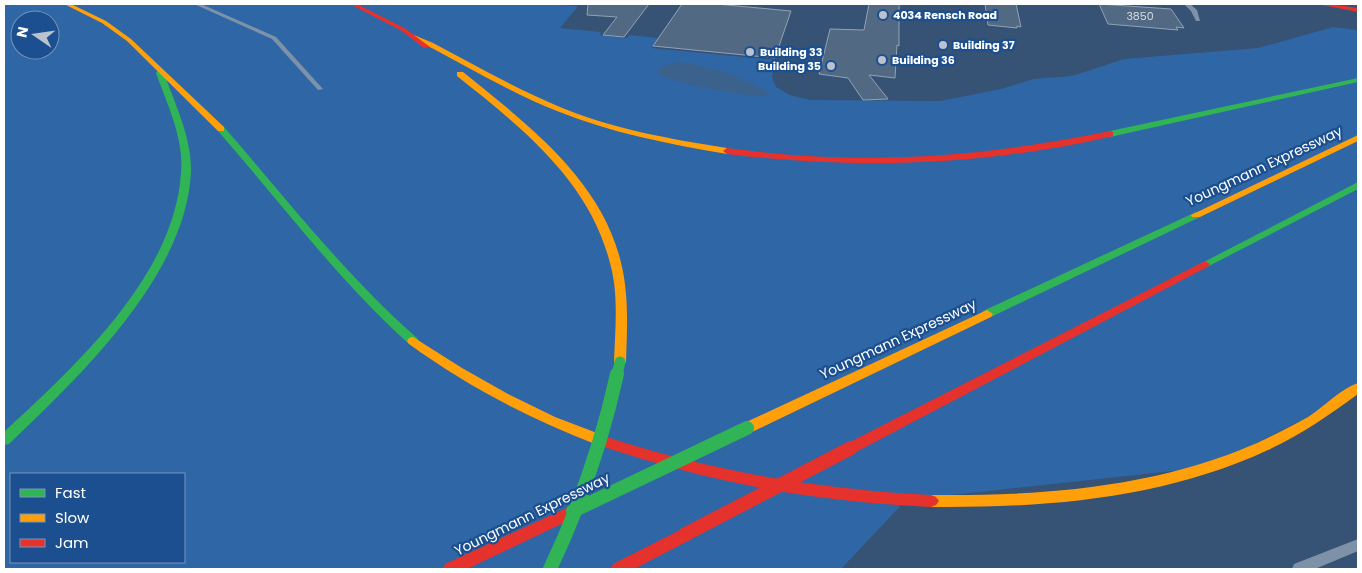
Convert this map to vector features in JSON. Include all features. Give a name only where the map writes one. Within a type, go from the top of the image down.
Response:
[{"type":"main road","points":[[67,4],[99,19],[122,34],[201,108],[356,287],[410,340],[460,375],[521,408],[563,427],[666,461],[766,484],[857,497],[963,502],[1000,501],[1091,493],[1172,477],[1210,467],[1245,454],[1304,426],[1328,411],[1358,388]]},
{"type":"main road","points":[[353,4],[532,97],[563,110],[601,123],[666,139],[715,148],[795,157],[850,160],[958,158],[1033,150],[1358,80]]},
{"type":"main road","points":[[1320,4],[1358,10]]},
{"type":"main road","points":[[412,36],[546,144],[568,167],[589,195],[604,226],[620,283],[623,328],[620,362],[593,468],[578,509],[550,569]]},
{"type":"main road","points":[[4,440],[55,391],[103,338],[138,292],[163,251],[172,232],[183,199],[186,159],[182,136],[160,71]]},
{"type":"main road","name":"Youngmann Expressway","points":[[451,569],[1358,138]]},
{"type":"main road","points":[[619,569],[1358,184]]},
{"type":"lane","points":[[197,4],[274,38],[320,89]]},
{"type":"lane","points":[[1187,4],[1194,10],[1198,20]]},
{"type":"lane","points":[[1299,569],[1358,545]]},
{"type":"shaded area","points":[[4,4],[550,4],[578,6],[560,28],[601,32],[600,35],[627,38],[630,35],[658,38],[652,48],[775,60],[772,77],[776,87],[790,95],[810,100],[940,101],[1001,89],[1033,79],[1072,76],[1124,59],[1258,48],[1333,27],[1358,30],[1358,388],[1351,395],[1210,467],[906,500],[841,569],[4,569]]},
{"type":"shaded area","points":[[677,62],[700,66],[738,77],[770,95],[748,95],[713,89],[657,74],[659,68]]},
{"type":"building","points":[[588,4],[649,4],[624,37],[603,35],[617,17],[587,15]]},
{"type":"building","points":[[682,4],[716,4],[791,11],[775,58],[653,46]]},
{"type":"building","points":[[869,4],[899,4],[899,46],[897,45],[895,78],[869,75],[888,99],[863,100],[848,78],[819,74],[830,29],[864,30]]},
{"type":"building","points":[[985,4],[1016,4],[1021,27],[988,25]]},
{"type":"building","points":[[1099,4],[1171,9],[1184,28],[1176,27],[1178,30],[1108,24]]},
{"type":"traffic: fast","points":[[4,440],[61,385],[120,320],[145,284],[166,247],[180,210],[186,172],[186,159],[181,134],[160,73]]},
{"type":"traffic: fast","points":[[1110,134],[1358,80]]},
{"type":"traffic: fast","points":[[221,129],[337,266],[386,317],[413,341]]},
{"type":"traffic: fast","points":[[1205,264],[1358,185]]},
{"type":"traffic: fast","points":[[987,314],[1196,215]]},
{"type":"traffic: fast","points":[[550,569],[573,519],[592,468],[620,362]]},
{"type":"traffic: fast","points":[[573,511],[747,428]]},
{"type":"traffic: slow","points":[[67,4],[104,22],[129,40],[221,129]]},
{"type":"traffic: slow","points":[[412,36],[521,92],[578,117],[641,135],[727,151]]},
{"type":"traffic: slow","points":[[460,74],[533,134],[574,180],[592,205],[606,233],[616,264],[620,288],[620,362]]},
{"type":"traffic: slow","points":[[1196,215],[1358,138]]},
{"type":"traffic: slow","points":[[747,428],[987,314]]},
{"type":"traffic: slow","points":[[413,341],[457,371],[503,398],[575,431],[600,440]]},
{"type":"traffic: slow","points":[[931,501],[1043,499],[1100,492],[1156,482],[1210,467],[1263,446],[1312,420],[1358,388]]},
{"type":"traffic: jam","points":[[353,4],[404,30],[426,47]]},
{"type":"traffic: jam","points":[[1320,4],[1358,10]]},
{"type":"traffic: jam","points":[[727,151],[823,161],[919,160],[1015,151],[1110,134]]},
{"type":"traffic: jam","points":[[851,448],[1205,264]]},
{"type":"traffic: jam","points":[[600,440],[681,465],[764,484],[847,496],[931,501]]},
{"type":"traffic: jam","points":[[684,535],[851,448]]},
{"type":"traffic: jam","points":[[451,569],[573,511]]},
{"type":"traffic: jam","points":[[619,569],[684,535]]},
{"type":"place","name":"4034 Rensch Road","points":[[883,15]]},
{"type":"place","name":"Building 37","points":[[943,45]]},
{"type":"place","name":"Building 33","points":[[750,52]]},
{"type":"place","name":"Building 36","points":[[882,60]]},
{"type":"place","name":"Building 35","points":[[831,66]]}]
